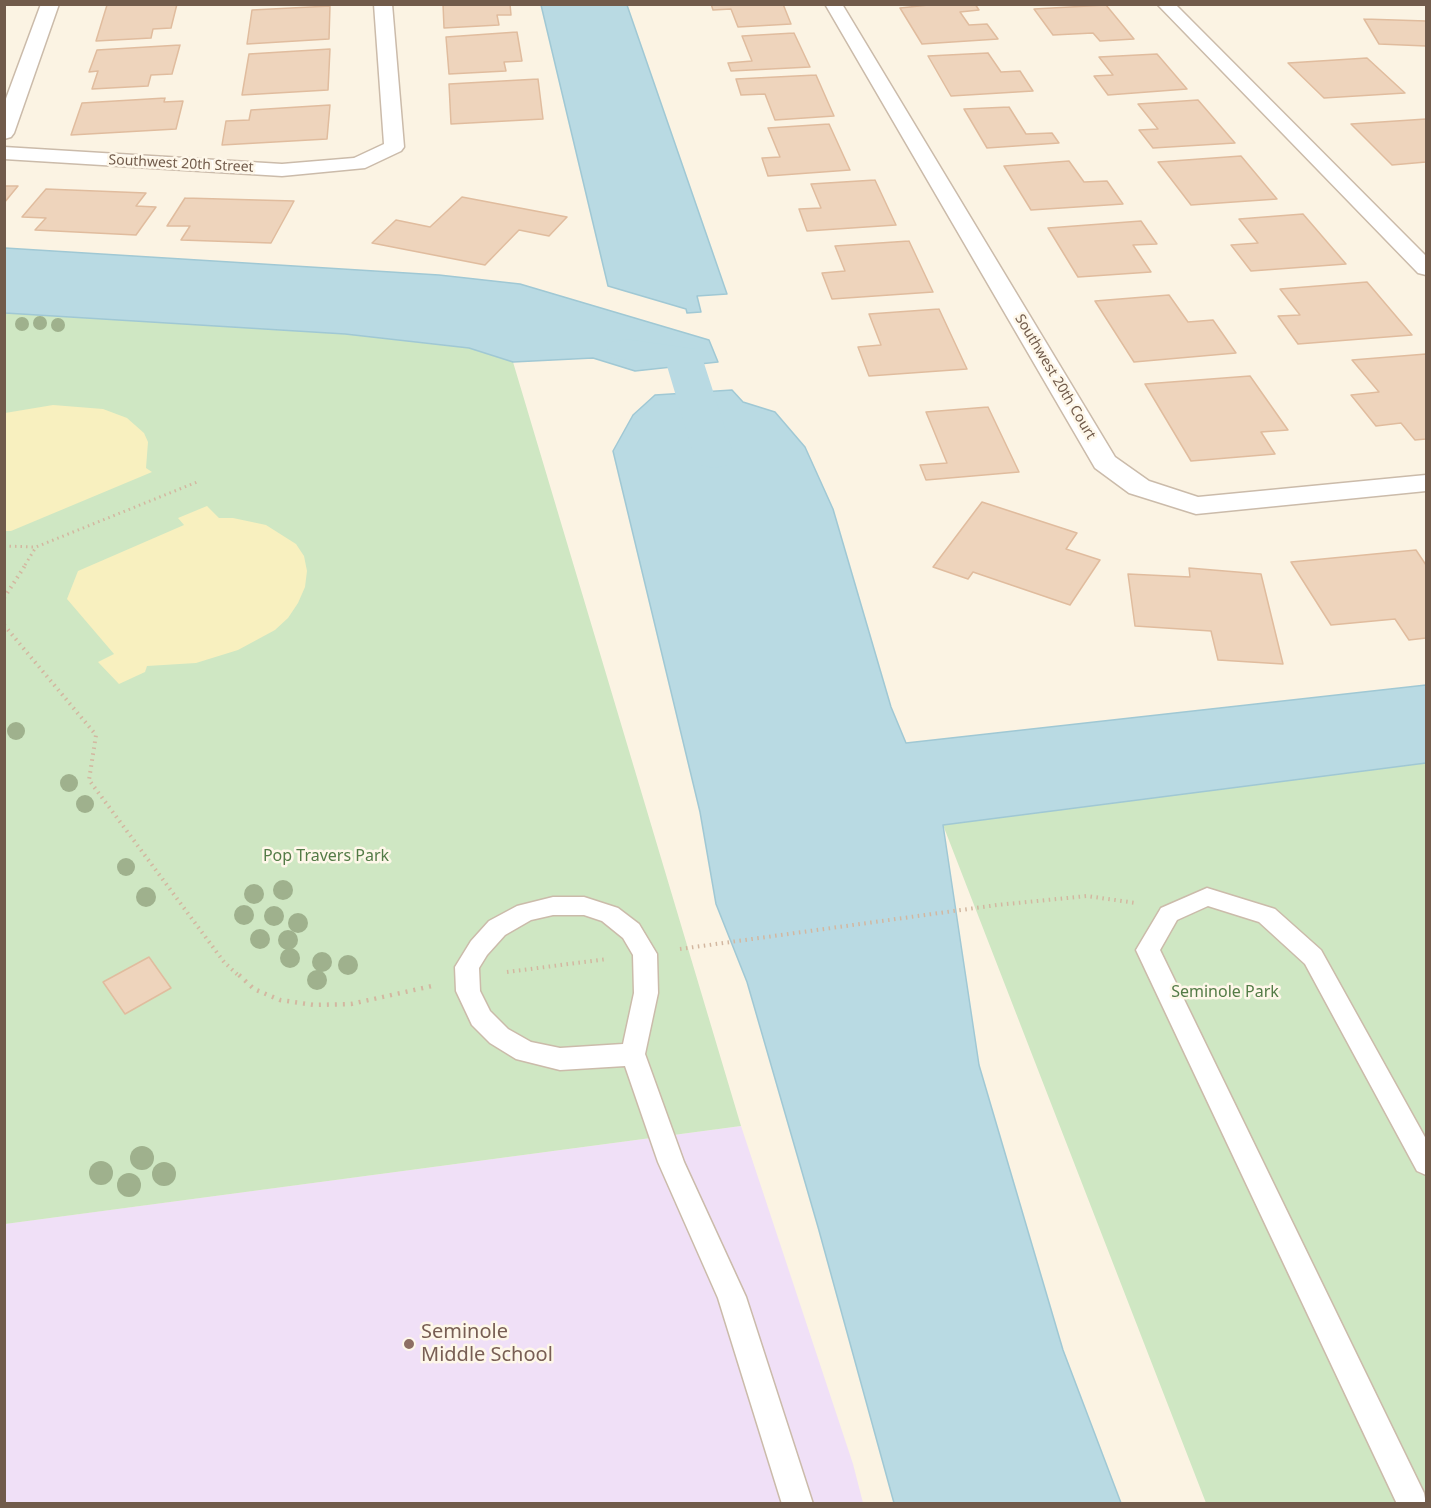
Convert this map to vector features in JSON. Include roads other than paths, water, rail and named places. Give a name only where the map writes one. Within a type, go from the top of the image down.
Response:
[{"type":"street","points":[[4,133],[50,4]]},
{"type":"street","name":"Southwest 20th Street","points":[[4,153],[282,170],[358,164],[394,147],[383,4]]},
{"type":"street","name":"Southwest 20th Court","points":[[833,4],[1105,462],[1139,487],[1196,506],[1426,483]]},
{"type":"street","points":[[1165,4],[1426,268]]},
{"type":"lane","points":[[1413,1503],[1148,950],[1169,914],[1207,897],[1267,915],[1313,957],[1426,1163]]},
{"type":"lane","points":[[633,1054],[560,1059],[525,1051],[499,1036],[481,1018],[468,991],[467,967],[478,948],[496,928],[525,912],[553,906],[584,906],[610,914],[631,931],[645,954],[646,993],[633,1054],[671,1162],[732,1297],[798,1503]]},
{"type":"water","points":[[541,5],[627,5],[727,294],[697,296],[701,312],[687,313],[686,309],[608,286]]},
{"type":"water","points":[[5,248],[439,275],[520,284],[709,340],[718,362],[635,371],[593,358],[513,362],[469,348],[345,334],[5,313]]},
{"type":"water","points":[[732,390],[743,402],[775,412],[805,447],[833,509],[891,707],[906,743],[1426,685],[1426,763],[943,825],[979,1065],[1063,1350],[1121,1503],[894,1503],[818,1227],[747,982],[716,904],[700,812],[613,451],[633,415],[655,395]]},
{"type":"waterway","points":[[625,350],[683,357],[714,456]]},
{"type":"place","name":"Seminole Middle School","points":[[409,1344]]},
{"type":"park label","name":"Pop Travers Park","points":[[326,856]]},
{"type":"park label","name":"Seminole Park","points":[[1225,992]]}]
